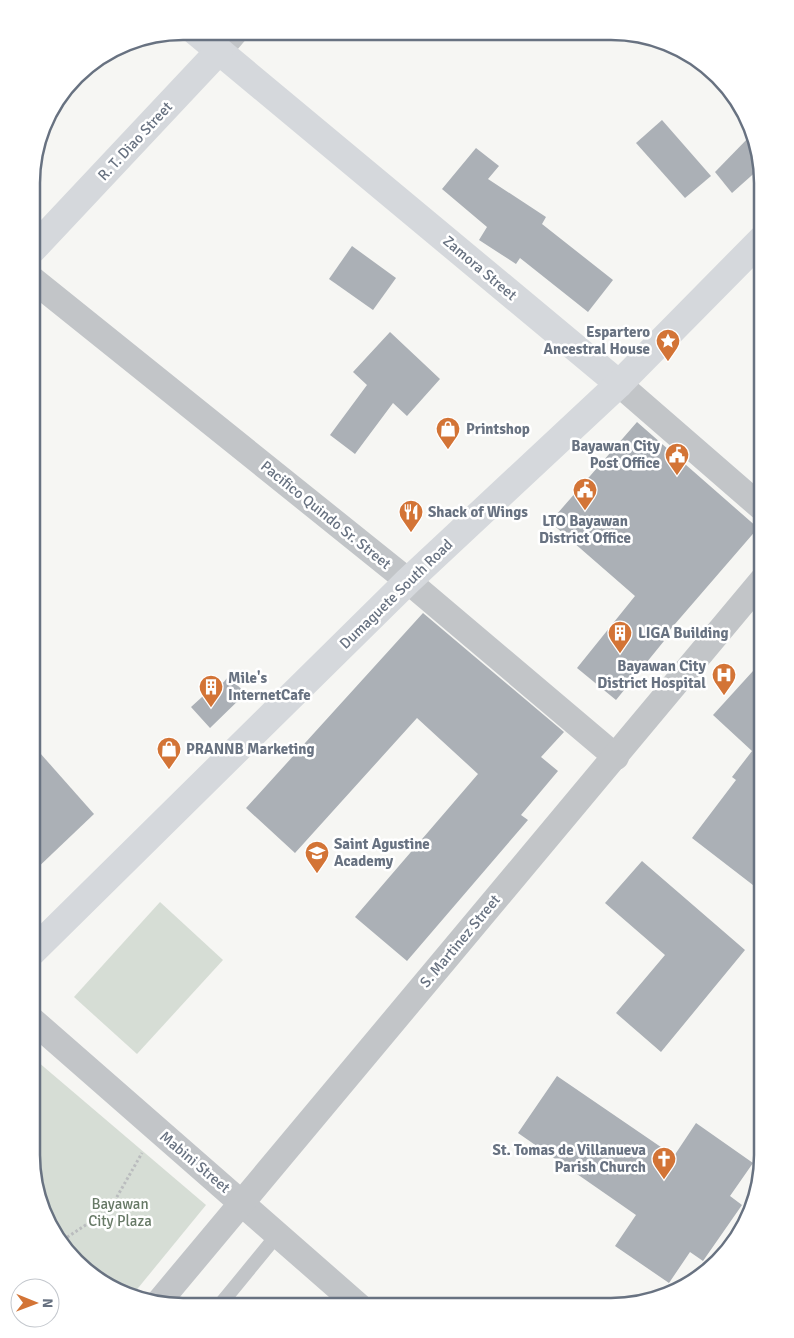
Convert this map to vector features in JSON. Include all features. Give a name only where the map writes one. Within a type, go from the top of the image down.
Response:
[{"type":"main road","name":"R. T. Diao Street","points":[[40,241],[228,41]]},
{"type":"main road","name":"Zamora Street","points":[[228,41],[619,384]]},
{"type":"main road","name":"Dumaguete South Road","points":[[40,944],[408,581],[619,384],[754,247]]},
{"type":"street","name":"Pacifico Quindo Sr. Street","points":[[40,285],[408,581],[616,757]]},
{"type":"street","name":"Zamora Street","points":[[619,384],[754,501]]},
{"type":"street","name":"S. Martinez Street","points":[[163,1297],[241,1201],[616,757],[754,590]]},
{"type":"street","name":"Mabini Street","points":[[40,1027],[350,1298]]},
{"type":"lane","points":[[226,1298],[278,1234]]},
{"type":"path","points":[[67,1238],[110,1209],[157,1129]]},
{"type":"green space","points":[[160,902],[223,960],[137,1054],[74,997]]},
{"type":"green space","name":"Bayawan City Plaza","points":[[40,1064],[206,1205],[137,1290],[111,1279],[96,1268],[82,1256],[59,1227],[45,1192],[41,1174],[40,1155]]},
{"type":"building","points":[[662,120],[711,176],[685,198],[636,143]]},
{"type":"building","points":[[747,139],[754,174],[732,193],[715,172]]},
{"type":"building","points":[[476,148],[499,166],[488,179],[546,217],[542,224],[613,280],[588,312],[520,258],[516,264],[479,240],[487,227],[442,189]]},
{"type":"building","points":[[352,246],[396,278],[373,310],[329,279]]},
{"type":"building","points":[[390,332],[440,379],[407,416],[393,403],[355,454],[330,435],[367,385],[353,372]]},
{"type":"building","points":[[637,422],[754,524],[754,533],[662,639],[664,641],[616,700],[577,668],[635,596],[550,522]]},
{"type":"building","points":[[423,613],[564,732],[541,757],[558,771],[521,815],[528,820],[407,961],[355,917],[478,774],[417,718],[295,853],[246,808]]},
{"type":"building","points":[[754,670],[754,886],[692,838],[736,780],[732,777],[752,751],[713,715]]},
{"type":"building","name":"Mile's InternetCafe","points":[[228,677],[246,693],[210,728],[191,707],[213,687],[216,691]]},
{"type":"building","points":[[40,753],[94,814],[40,865]]},
{"type":"building","points":[[642,861],[745,950],[661,1052],[616,1013],[665,955],[605,903]]},
{"type":"building","name":"St. Tomas de Villanueva Parish Church","points":[[557,1076],[674,1156],[696,1123],[753,1163],[730,1196],[742,1205],[703,1261],[690,1252],[669,1283],[615,1246],[636,1215],[518,1133]]},
{"type":"place","name":"Espartero Ancestral House","points":[[668,362]]},
{"type":"place","name":"Printshop","points":[[448,450]]},
{"type":"place","name":"Bayawan City Post Office","points":[[677,476]]},
{"type":"place","name":"LTO Bayawan District Office","points":[[585,511]]},
{"type":"place","name":"Shack of Wings","points":[[411,533]]},
{"type":"place","name":"LIGA Building","points":[[620,654]]},
{"type":"place","name":"Bayawan City District Hospital","points":[[724,696]]},
{"type":"place","name":"Mile's InternetCafe","points":[[211,708]]},
{"type":"place","name":"PRANNB Marketing","points":[[169,770]]},
{"type":"place","name":"Saint Agustine Academy","points":[[317,874]]},
{"type":"place","name":"St. Tomas de Villanueva Parish Church","points":[[664,1180]]}]
